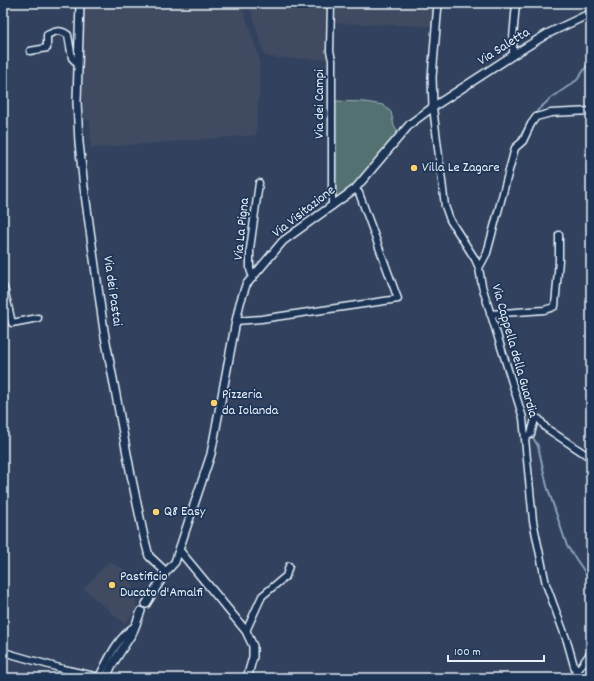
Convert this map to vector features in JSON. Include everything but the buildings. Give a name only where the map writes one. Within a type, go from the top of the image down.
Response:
[{"type":"street","name":"Via dei Pastai","points":[[80,3],[77,101],[80,150],[104,331],[144,537],[149,556],[166,572]]},
{"type":"street","name":"Via dei Campi","points":[[331,3],[330,51],[332,60],[332,206]]},
{"type":"street","points":[[432,107],[432,77],[438,3]]},
{"type":"street","points":[[513,55],[516,3]]},
{"type":"street","name":"Via Saletta","points":[[432,107],[547,34],[591,13]]},
{"type":"street","points":[[30,51],[47,48],[47,35],[55,31],[64,32],[68,35],[72,58],[78,64]]},
{"type":"street","name":"Via Visitazione","points":[[146,604],[166,572],[175,562],[211,454],[236,321],[240,302],[246,285],[283,241],[355,189],[410,124],[432,107]]},
{"type":"street","name":"Via Cappella della Guardia","points":[[432,107],[445,206],[450,220],[475,259],[479,268],[482,286],[495,313],[523,418],[529,434],[533,521],[546,584],[567,642],[576,675]]},
{"type":"street","points":[[479,268],[487,253],[515,148],[523,141],[531,124],[536,117],[551,113],[591,111]]},
{"type":"street","name":"Via La Pigna","points":[[252,278],[250,269],[250,249],[259,183]]},
{"type":"street","points":[[236,321],[268,318],[398,299],[359,193],[355,189]]},
{"type":"street","points":[[495,313],[544,310],[554,306],[559,235]]},
{"type":"street","points":[[3,288],[12,323],[38,318]]},
{"type":"street","points":[[529,434],[535,419],[540,419],[546,428],[591,458]]},
{"type":"street","points":[[179,550],[246,631],[253,646],[247,678]]},
{"type":"street","points":[[246,631],[262,596],[286,576],[289,566]]},
{"type":"street","points":[[7,653],[101,678],[112,665],[136,625],[141,611]]},
{"type":"street","points":[[576,675],[591,652]]},
{"type":"shaded area","points":[[83,3],[241,3],[259,58],[259,89],[256,135],[91,148],[90,120],[83,119]]},
{"type":"shaded area","points":[[249,3],[329,3],[328,59],[278,58],[265,56]]},
{"type":"shaded area","points":[[334,3],[433,3],[432,26],[335,23],[336,12]]},
{"type":"shaded area","points":[[109,561],[130,573],[137,611],[132,614],[125,624],[84,589]]},
{"type":"green space","points":[[335,101],[365,102],[383,105],[391,112],[394,126],[398,133],[393,138],[394,140],[354,185],[335,199]]},
{"type":"waterway","points":[[519,139],[528,123],[538,110],[550,99],[577,80],[591,60]]},
{"type":"waterway","points":[[532,436],[538,446],[547,486],[567,546],[591,581]]},
{"type":"place","name":"Villa Le Zagare","points":[[414,168]]},
{"type":"place","name":"Pizzeria da Iolanda","points":[[214,403]]},
{"type":"place","name":"Q8 Easy","points":[[156,512]]},
{"type":"place","name":"Pastificio Ducato d'Amalfi","points":[[112,585]]}]
